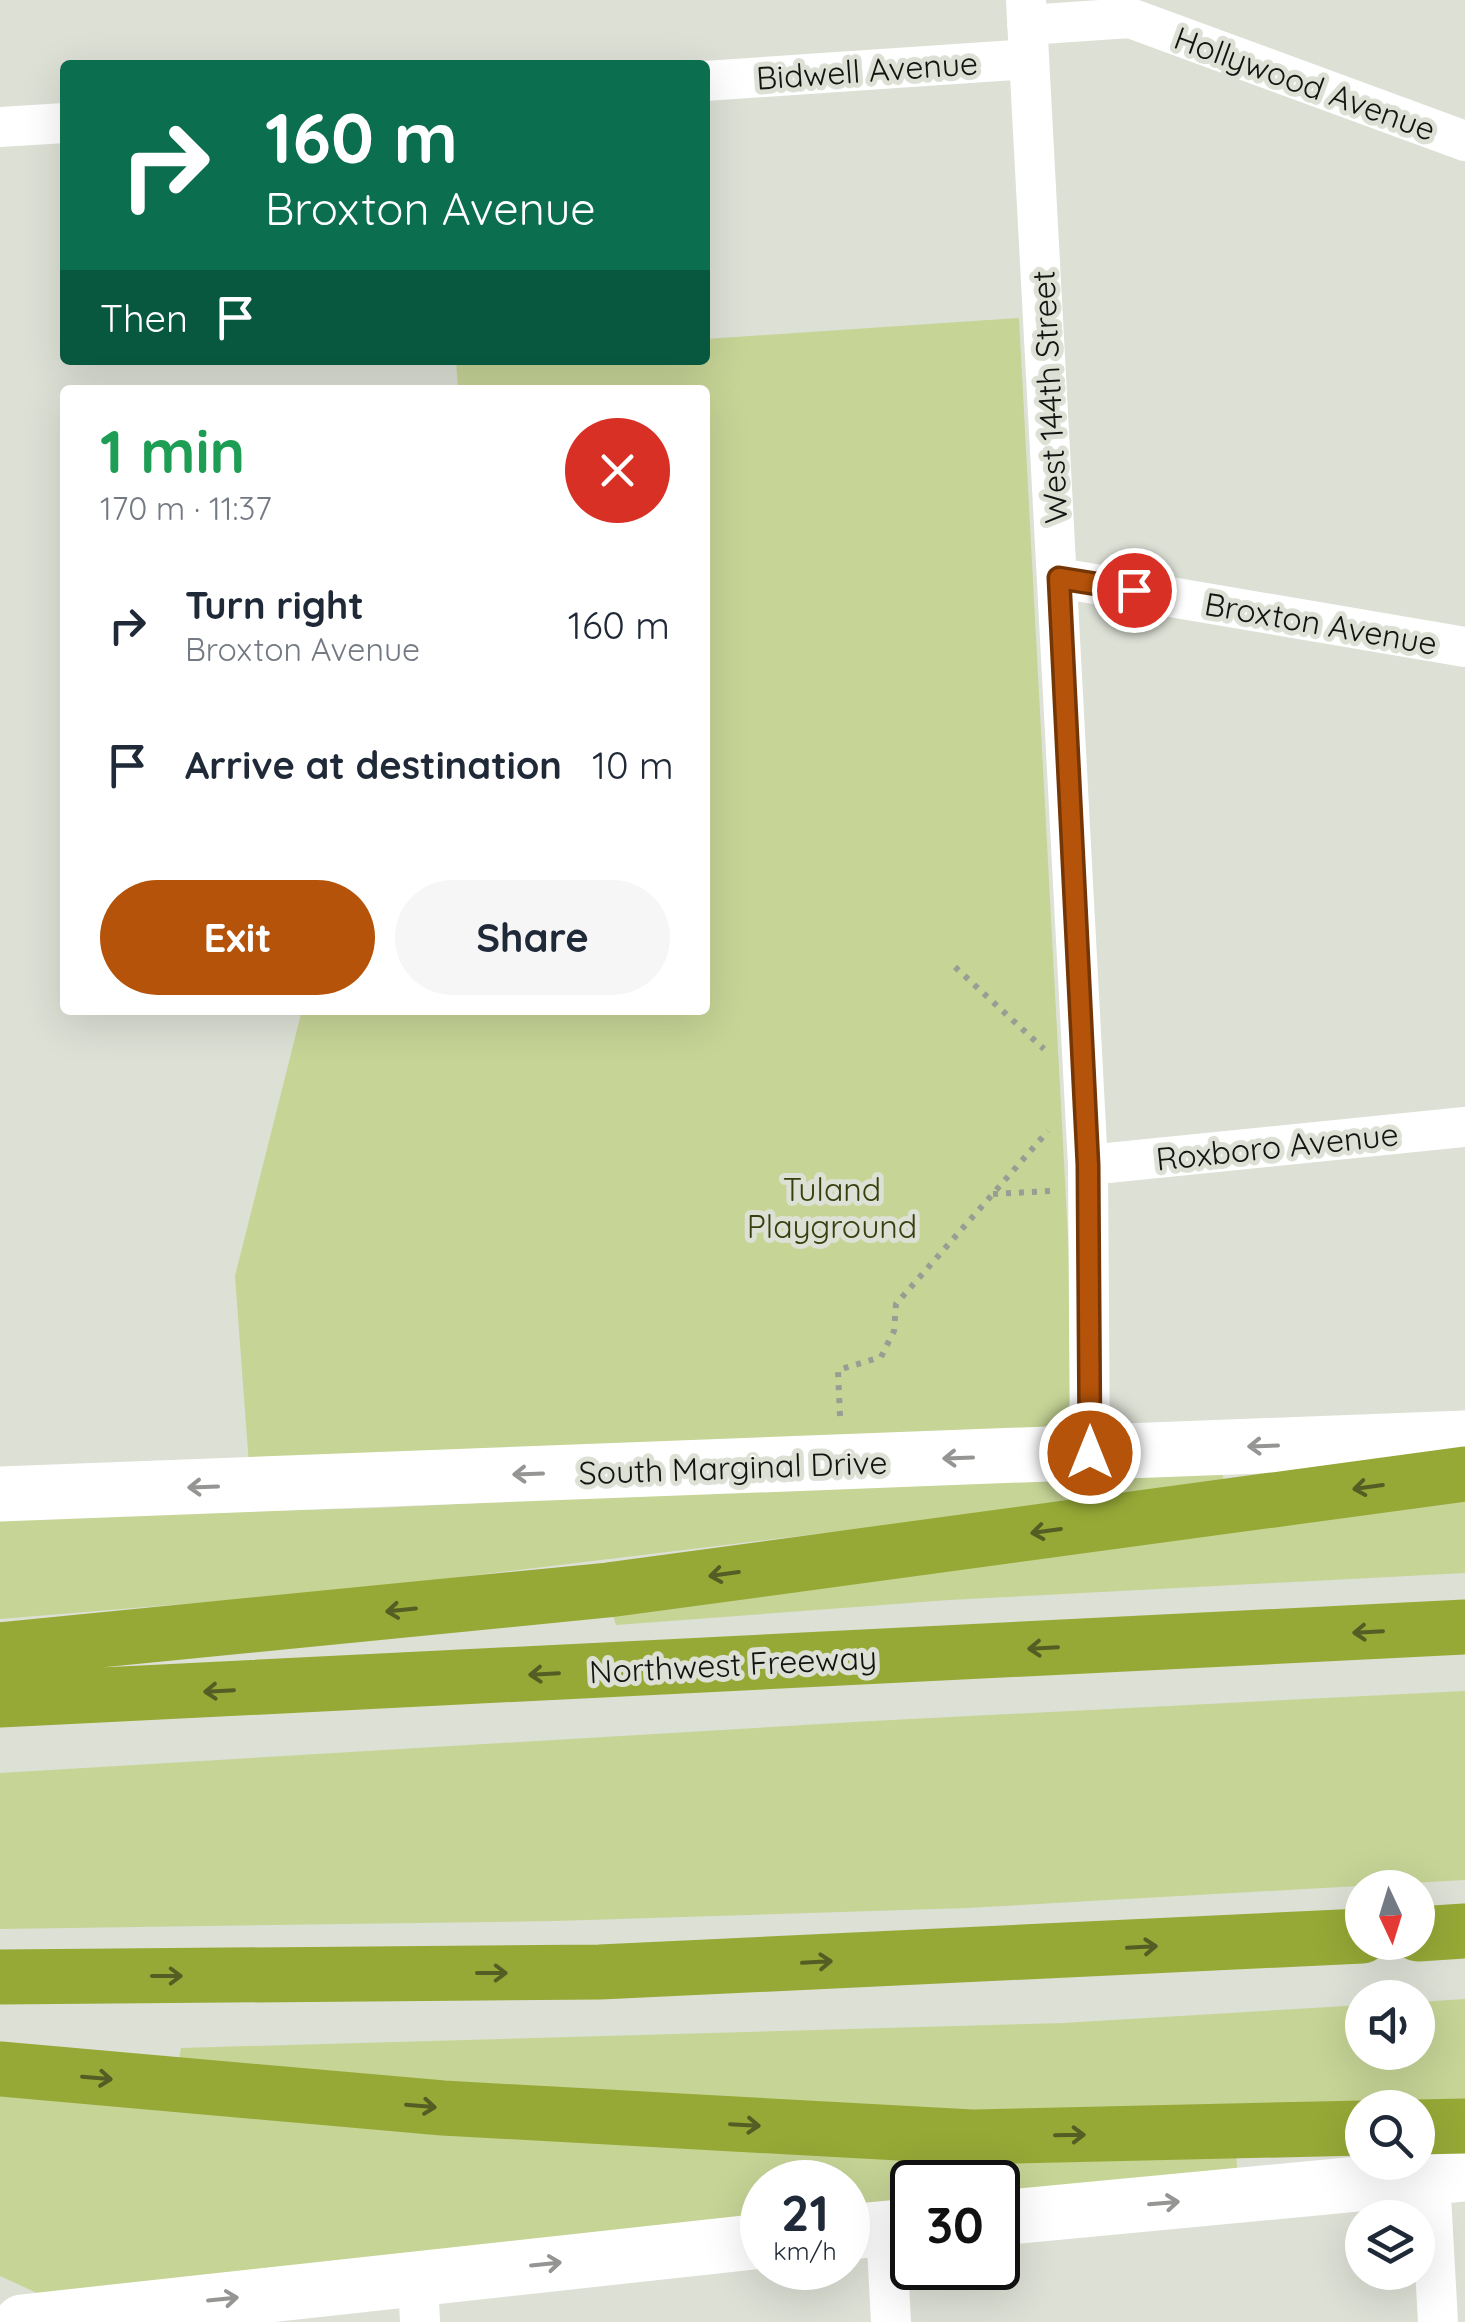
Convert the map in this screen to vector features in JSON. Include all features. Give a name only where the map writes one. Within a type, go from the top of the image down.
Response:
[{"type":"highway","points":[[0,1650],[608,1590],[1465,1474]]},
{"type":"highway","name":"Northwest Freeway","points":[[0,1700],[1465,1627]]},
{"type":"highway","points":[[1435,1933],[1465,1932]]},
{"type":"highway","points":[[0,1977],[600,1972],[1345,1937]]},
{"type":"highway","points":[[0,2069],[443,2108],[972,2137],[1345,2128]]},
{"type":"highway","points":[[1438,2160],[1465,2126]]},
{"type":"main road","name":"South Marginal Drive","points":[[0,1494],[1465,1438]]},
{"type":"main road","points":[[1020,2215],[1438,2160]]},
{"type":"main road","points":[[22,2322],[419,2300],[740,2246]]},
{"type":"street","name":"Hollywood Avenue","points":[[1027,28],[1130,18],[1465,141]]},
{"type":"street","name":"Bidwell Avenue","points":[[710,80],[1027,28]]},
{"type":"street","name":"West 144th Street","points":[[1027,28],[1088,1165],[1090,1453]]},
{"type":"street","points":[[0,127],[60,123]]},
{"type":"street","name":"Broxton Avenue","points":[[1059,578],[1465,647]]},
{"type":"street","name":"Roxboro Avenue","points":[[1088,1165],[1465,1127]]},
{"type":"street","points":[[1438,2160],[1438,2322]]},
{"type":"street","points":[[882,2229],[892,2322]]},
{"type":"path","points":[[955,967],[1044,1050]]},
{"type":"path","points":[[840,1425],[838,1370],[880,1357],[894,1332],[896,1304],[1049,1130]]},
{"type":"path","points":[[993,1194],[1052,1191]]},
{"type":"green space","name":"Tuland Playground","points":[[1019,318],[1075,1368],[1070,1402],[1060,1417],[1029,1432],[249,1465],[235,1276],[301,1015],[710,1015],[710,385],[458,385],[456,365],[710,365],[710,339]]},
{"type":"green space","points":[[1223,1467],[1223,1485],[343,1591],[0,1619],[0,1518],[376,1508]]},
{"type":"green space","points":[[1465,1495],[1465,1573],[949,1600],[616,1625],[610,1605]]},
{"type":"green space","points":[[1465,1691],[1465,1880],[1435,1882],[1435,1870],[1345,1870],[1345,1887],[967,1908],[555,1921],[0,1929],[0,1773],[872,1721]]},
{"type":"green space","points":[[1465,1999],[1465,2104],[1435,2105],[1435,2090],[1345,2090],[1345,2111],[776,2109],[179,2059],[181,2048],[1063,2023],[1345,2006],[1345,2070],[1435,2070],[1435,2001]]},
{"type":"green space","points":[[0,2087],[1236,2152],[1237,2168],[1020,2191],[1020,2160],[890,2160],[890,2204],[870,2207],[870,2160],[740,2160],[740,2219],[37,2293],[0,2276]]},
{"type":"route","points":[[1090,1453],[1088,1165],[1059,578],[1134,590]]}]
